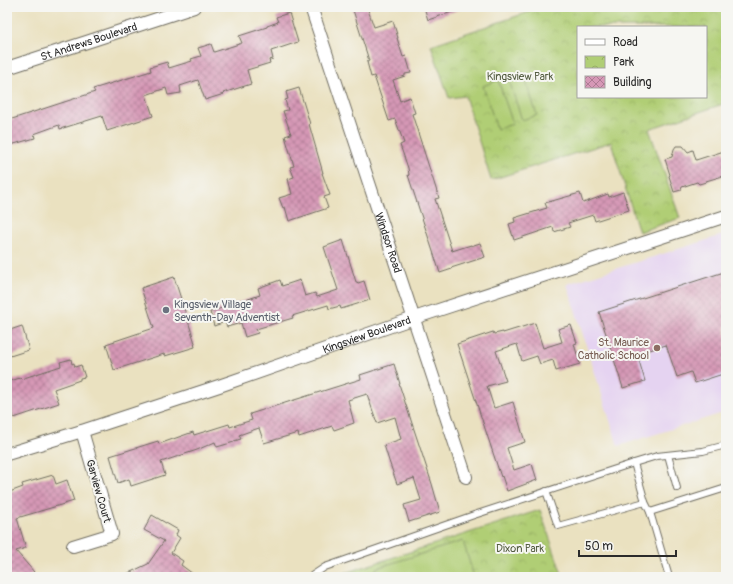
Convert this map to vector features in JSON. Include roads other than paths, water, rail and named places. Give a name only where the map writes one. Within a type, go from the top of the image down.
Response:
[{"type":"street","name":"St Andrews Boulevard","points":[[7,68],[194,7]]},
{"type":"street","name":"Windsor Road","points":[[311,7],[466,477]]},
{"type":"street","name":"Kingsview Boulevard","points":[[7,454],[219,386],[414,318],[726,216]]},
{"type":"street","name":"Garview Court","points":[[73,546],[112,534],[82,431]]},
{"type":"lane","points":[[310,577],[325,567],[474,514],[634,463],[657,456],[703,452],[726,445]]},
{"type":"lane","points":[[668,455],[677,488]]},
{"type":"lane","points":[[634,463],[669,577]]},
{"type":"lane","points":[[650,512],[726,488]]},
{"type":"lane","points":[[546,491],[558,526],[645,502]]},
{"type":"place","name":"Kingsview Village Seventh-Day Adventist","points":[[166,310]]},
{"type":"place","name":"St. Maurice Catholic School","points":[[657,348]]},
{"type":"park label","name":"Kingsview Park","points":[[520,76]]},
{"type":"park label","name":"Dixon Park","points":[[520,548]]}]
